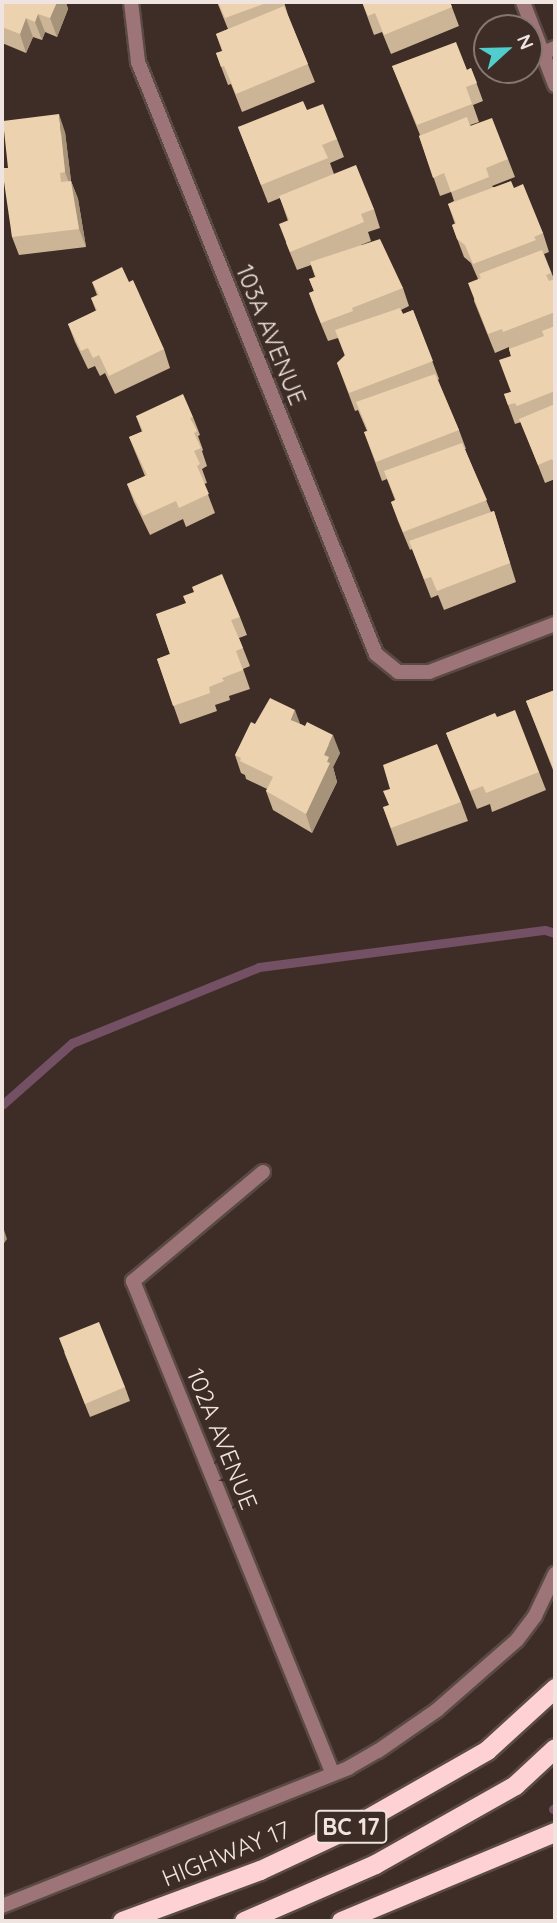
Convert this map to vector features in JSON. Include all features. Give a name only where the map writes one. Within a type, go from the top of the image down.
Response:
[{"type":"highway","name":"HIGHWAY 17","points":[[122,1921],[260,1870],[354,1826],[487,1750],[555,1689]]},
{"type":"highway","name":"BC 17","points":[[244,1921],[375,1864],[515,1786],[555,1748]]},
{"type":"highway","points":[[341,1921],[555,1832]]},
{"type":"street","name":"103A AVENUE","points":[[131,2],[138,62],[376,654],[398,672],[429,673],[555,624]]},
{"type":"street","points":[[523,2],[549,50],[555,85]]},
{"type":"street","name":"102A AVENUE","points":[[263,1172],[133,1281],[332,1772]]},
{"type":"street","points":[[2,1906],[332,1772],[348,1768],[377,1751],[437,1710],[486,1670],[535,1616],[555,1574]]},
{"type":"building","points":[[2,2],[57,2],[50,18],[38,14],[35,22],[26,18],[20,34],[2,27]]},
{"type":"building","points":[[218,2],[269,2],[225,18]]},
{"type":"building","points":[[362,2],[450,2],[452,7],[384,35],[375,13],[368,16]]},
{"type":"building","points":[[284,6],[308,64],[236,94],[216,53],[223,51],[216,34]]},
{"type":"building","points":[[456,42],[467,70],[471,68],[473,73],[474,84],[466,87],[472,104],[417,125],[392,66]]},
{"type":"building","points":[[303,101],[307,110],[323,104],[337,139],[322,145],[328,158],[261,185],[238,127]]},
{"type":"building","points":[[59,114],[65,172],[60,173],[61,182],[71,181],[79,229],[12,237],[2,168],[8,168],[3,121]]},
{"type":"building","points":[[467,117],[470,126],[492,118],[508,159],[486,168],[489,177],[451,192],[444,173],[433,178],[419,136]]},
{"type":"building","points":[[356,165],[374,209],[361,214],[364,222],[290,252],[279,224],[289,220],[279,196]]},
{"type":"building","points":[[511,181],[514,188],[523,184],[543,233],[534,237],[536,240],[473,264],[465,245],[457,239],[452,225],[456,223],[448,204]]},
{"type":"building","points":[[380,239],[403,288],[321,323],[309,293],[314,291],[309,279],[316,277],[310,262]]},
{"type":"building","points":[[542,250],[551,273],[546,275],[549,281],[555,279],[555,312],[503,332],[502,329],[488,334],[468,283],[481,278],[479,274]]},
{"type":"building","points":[[122,267],[129,282],[133,280],[164,349],[109,376],[99,355],[93,358],[88,348],[81,351],[68,324],[97,310],[91,298],[99,295],[92,282]]},
{"type":"building","points":[[400,308],[403,314],[413,310],[433,361],[349,393],[337,363],[345,355],[335,330]]},
{"type":"building","points":[[555,326],[555,391],[517,406],[515,403],[508,405],[504,394],[511,392],[499,360],[511,356],[509,349],[544,336],[542,331]]},
{"type":"building","points":[[435,374],[459,430],[376,462],[364,432],[368,431],[356,402]]},
{"type":"building","points":[[183,394],[193,417],[190,418],[201,448],[194,451],[200,464],[197,466],[209,494],[179,508],[176,501],[143,516],[127,484],[147,475],[129,437],[143,431],[136,416]]},
{"type":"building","points":[[555,404],[555,466],[552,459],[538,465],[519,419]]},
{"type":"building","points":[[462,443],[487,500],[403,532],[391,502],[396,500],[384,471]]},
{"type":"building","points":[[494,511],[510,563],[437,591],[431,577],[424,579],[409,541]]},
{"type":"building","points":[[222,574],[240,617],[231,620],[243,648],[236,651],[243,670],[222,678],[224,681],[209,687],[210,693],[173,706],[157,659],[170,654],[156,614],[186,603],[183,596],[194,592],[192,587]]},
{"type":"building","points":[[555,690],[555,767],[553,768],[526,701]]},
{"type":"building","points":[[270,698],[295,710],[291,720],[305,726],[307,722],[333,735],[324,755],[329,757],[327,762],[330,763],[306,814],[266,791],[273,777],[240,761],[241,758],[235,755],[251,722],[255,724]]},
{"type":"building","points":[[515,710],[539,772],[486,793],[483,786],[470,791],[446,733],[495,713],[497,717]]},
{"type":"building","points":[[437,744],[461,802],[391,828],[383,807],[389,805],[383,791],[390,789],[383,765]]},
{"type":"building","points":[[99,1322],[125,1387],[85,1404],[59,1338]]},
{"type":"waterway","points":[[2,1105],[72,1043],[259,967],[545,930],[555,933]]}]
